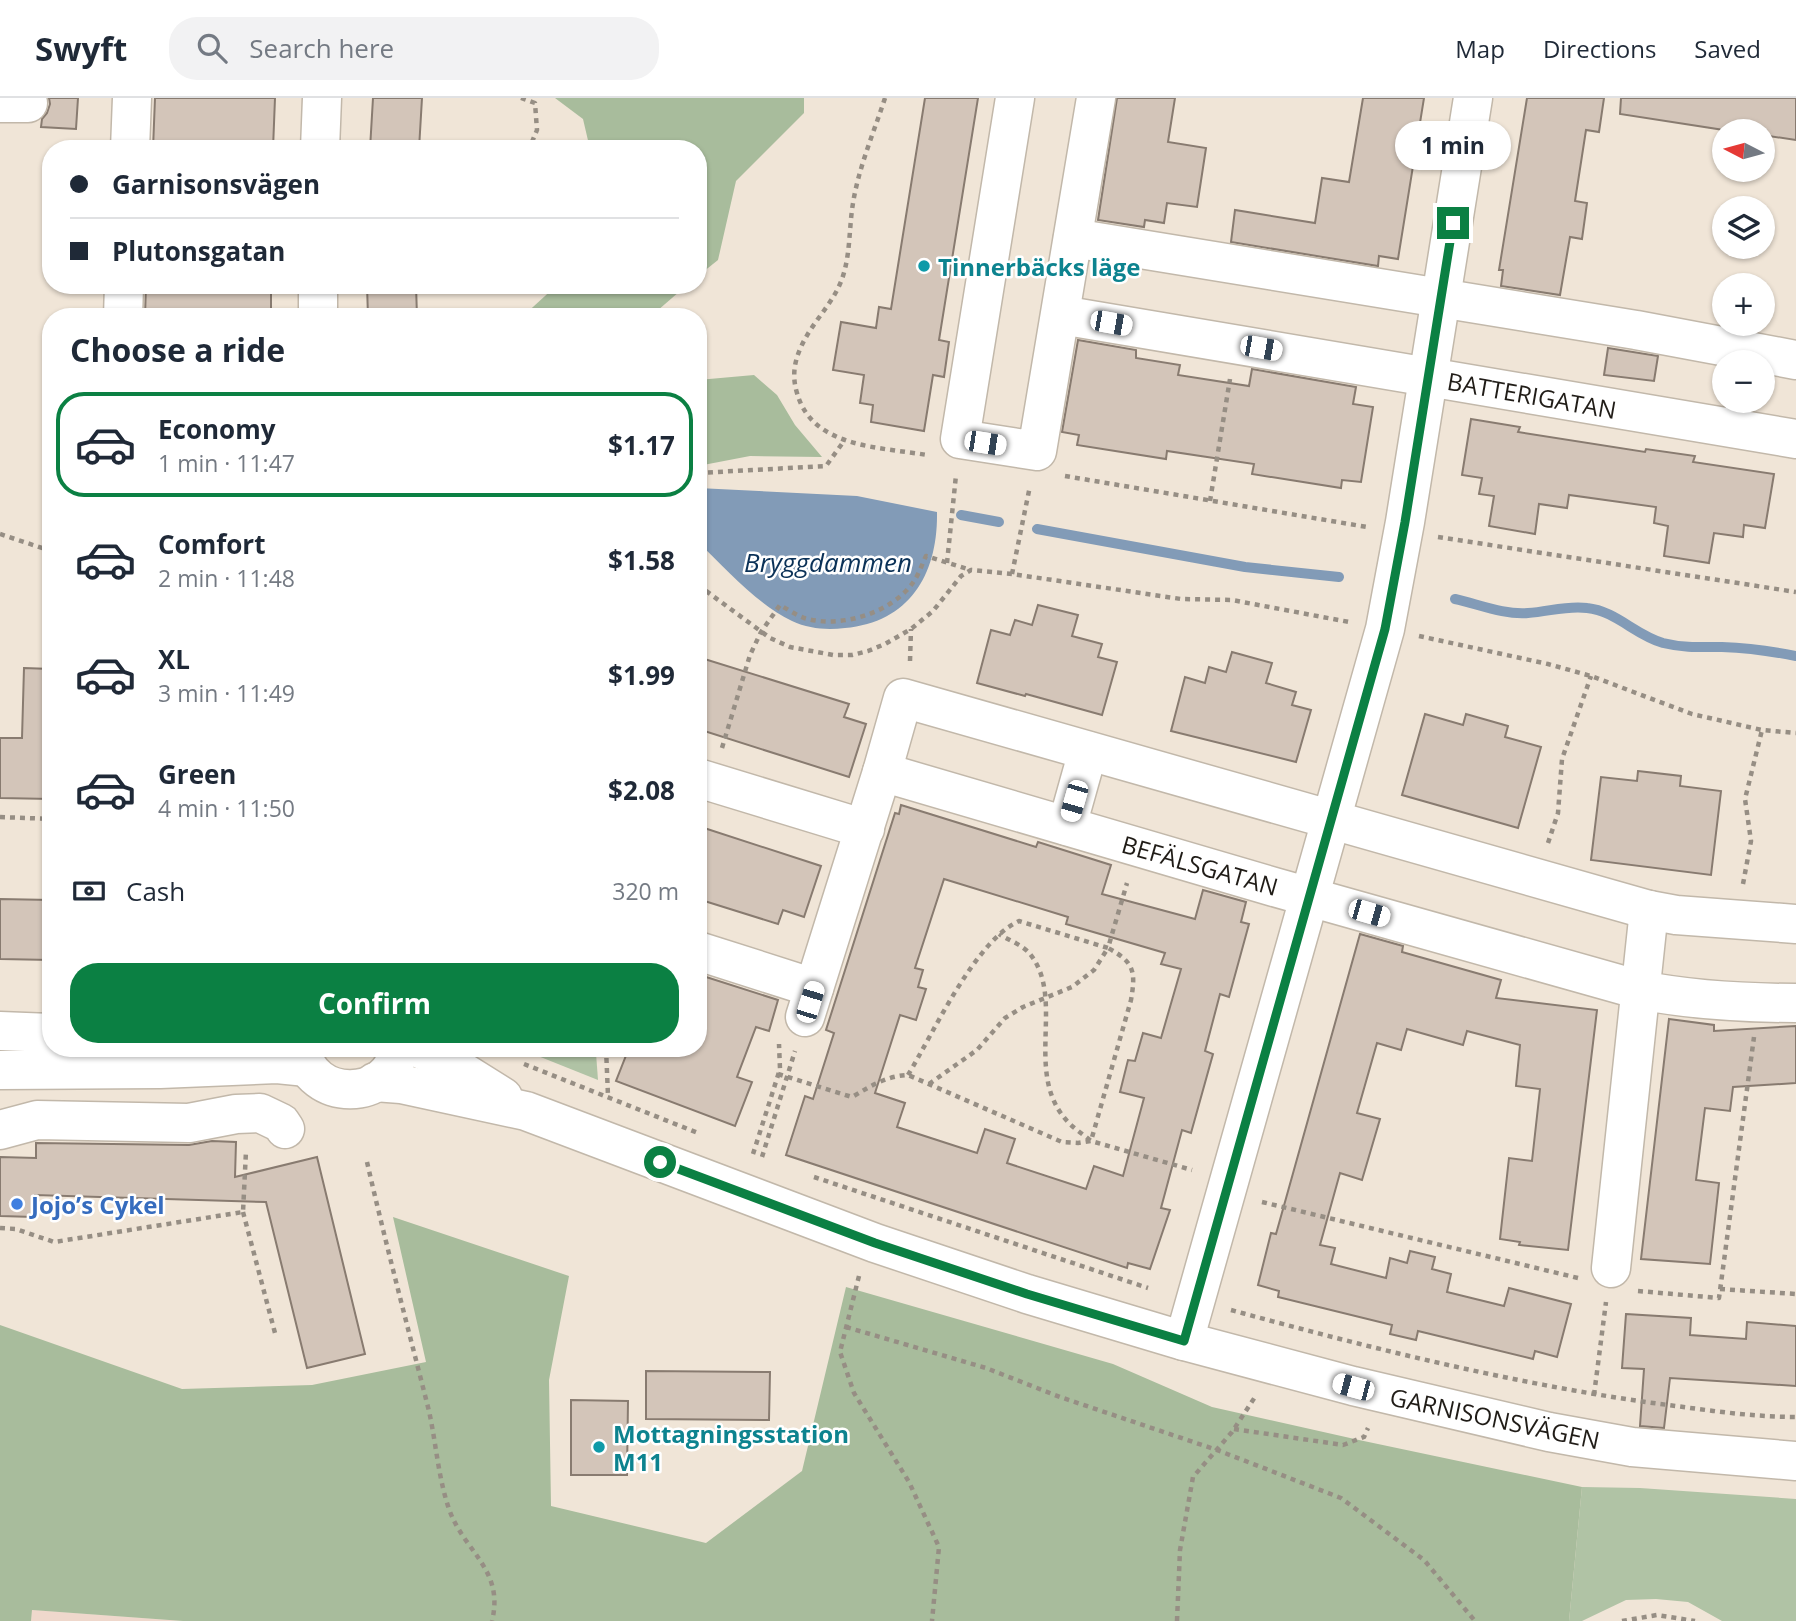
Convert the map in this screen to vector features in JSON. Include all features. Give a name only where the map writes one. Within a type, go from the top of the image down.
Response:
[{"type":"street","points":[[130,140],[132,98]]},
{"type":"street","points":[[320,140],[322,98]]},
{"type":"street","points":[[1015,98],[960,439],[1037,452],[1096,98]]},
{"type":"street","points":[[1184,1341],[1385,629],[1473,98]]},
{"type":"street","points":[[1073,238],[1636,330],[1796,360]]},
{"type":"street","name":"BATTERIGATAN","points":[[1060,315],[1796,439]]},
{"type":"street","points":[[707,955],[810,1002],[903,698],[1649,911],[1702,918],[1796,924]]},
{"type":"street","points":[[1067,827],[1088,751]]},
{"type":"street","name":"BEFÄLSGATAN","points":[[882,772],[1640,990],[1663,995],[1796,1003]]},
{"type":"street","points":[[707,781],[865,829]]},
{"type":"street","points":[[1609,1278],[1649,911]]},
{"type":"street","points":[[0,1031],[42,1032]]},
{"type":"street","points":[[0,1070],[160,1069],[277,1064],[304,1058],[316,1077],[327,1085],[339,1090],[353,1091],[375,1082],[393,1064],[395,1057]]},
{"type":"street","name":"GARNISONSVÄGEN","points":[[436,1057],[526,1111]]},
{"type":"street","name":"GARNISONSVÄGEN","points":[[375,1082],[401,1084],[526,1111],[885,1246],[1027,1294],[1184,1341],[1353,1387],[1549,1432],[1632,1447],[1796,1461]]},
{"type":"street","points":[[0,1130],[37,1120],[189,1123],[248,1113],[260,1113],[281,1123],[285,1129]]},
{"type":"path","points":[[521,98],[536,103],[537,130],[533,140]]},
{"type":"path","points":[[707,473],[826,466],[844,441],[809,419],[800,404],[794,385],[794,369],[801,348],[830,303],[842,278],[859,176],[885,98]]},
{"type":"path","points":[[1210,500],[1236,344]]},
{"type":"path","points":[[947,563],[956,473]]},
{"type":"path","points":[[0,534],[42,548]]},
{"type":"path","points":[[707,774],[750,655],[779,605],[804,617],[824,621],[870,614],[896,599],[914,582],[926,556],[971,570],[1181,600],[1233,600],[1385,629],[1548,664],[1591,676],[1692,714],[1762,730],[1796,733]]},
{"type":"path","points":[[707,592],[761,632],[790,648],[812,653],[852,654],[885,644],[911,629],[933,611],[961,576],[971,570]]},
{"type":"path","points":[[1546,851],[1558,813],[1562,758],[1591,676]]},
{"type":"path","points":[[1741,893],[1751,841],[1745,799],[1762,730]]},
{"type":"path","points":[[0,817],[42,819]]},
{"type":"path","points":[[929,1084],[977,1050],[1004,1018],[1023,1007],[1072,987],[1094,970],[1108,948],[1138,847]]},
{"type":"path","points":[[908,1075],[959,988],[990,943],[1019,921],[1108,948],[1123,956],[1133,969],[1134,980],[1131,1000],[1091,1141]]},
{"type":"path","points":[[999,934],[1029,952],[1042,972],[1046,998],[1046,1073],[1054,1098],[1068,1123],[1091,1141],[1192,1170]]},
{"type":"path","points":[[1262,1202],[1609,1278],[1719,1298],[1754,1032]]},
{"type":"path","points":[[606,1057],[608,1097]]},
{"type":"path","points":[[520,1062],[707,1137]]},
{"type":"path","points":[[778,1074],[852,1097],[873,1084],[896,1075],[908,1075],[1062,1142],[1091,1141]]},
{"type":"path","points":[[762,1157],[787,1077]]},
{"type":"path","points":[[248,1113],[243,1212],[275,1333]]},
{"type":"path","points":[[742,1150],[774,1162]]},
{"type":"path","points":[[367,1162],[432,1425],[447,1504],[454,1523],[488,1571],[495,1600],[492,1621]]},
{"type":"path","points":[[808,1175],[1157,1291],[1433,1362],[1594,1395],[1683,1407],[1796,1417]]},
{"type":"path","points":[[0,1228],[16,1229],[54,1242],[243,1212]]},
{"type":"path","points":[[859,1275],[840,1352],[853,1393],[909,1482],[939,1547],[932,1621]]},
{"type":"path","points":[[1594,1395],[1609,1278]]},
{"type":"path","points":[[1720,1289],[1796,1294]]},
{"type":"path","points":[[846,1327],[986,1368],[1060,1398],[1217,1450],[1340,1498],[1424,1560],[1475,1621]]},
{"type":"path","points":[[1177,1621],[1180,1550],[1193,1477],[1234,1429],[1259,1391]]},
{"type":"path","points":[[1234,1429],[1343,1445],[1364,1437]]},
{"type":"path","points":[[1622,1621],[1657,1615],[1695,1621]]},
{"type":"shaded area","points":[[32,1610],[183,1621],[31,1621]]},
{"type":"green space","points":[[555,98],[804,98],[804,113],[736,181],[718,260],[707,269],[707,140],[588,140],[583,119]]},
{"type":"green space","points":[[547,294],[677,294],[660,308],[532,308]]},
{"type":"green space","points":[[754,375],[777,395],[795,425],[822,457],[750,456],[707,464],[707,379]]},
{"type":"green space","points":[[540,1057],[596,1057],[598,1080]]},
{"type":"green space","points":[[393,1217],[569,1276],[549,1380],[551,1506],[706,1543],[802,1471],[846,1287],[1113,1364],[1212,1407],[1582,1487],[1569,1621],[183,1621],[32,1610],[31,1621],[0,1621],[0,1325],[182,1389],[312,1385],[426,1362]]},
{"type":"green space","points":[[1582,1487],[1640,1488],[1796,1499],[1796,1621],[1722,1621],[1688,1602],[1656,1599],[1626,1600],[1582,1621],[1569,1621]]},
{"type":"water","name":"Bryggdammen","points":[[707,488],[857,496],[937,512],[932,555],[916,591],[903,605],[887,616],[868,624],[825,629],[805,626],[779,614],[742,585],[707,551]]},
{"type":"building","points":[[49,98],[78,98],[76,129],[41,127],[50,104]]},
{"type":"building","points":[[155,98],[275,98],[273,140],[153,140]]},
{"type":"building","points":[[373,98],[422,98],[420,140],[371,140]]},
{"type":"building","name":"Tinnerbäcks läge","points":[[925,98],[978,98],[939,340],[949,342],[944,377],[933,375],[924,431],[871,422],[873,405],[860,403],[864,375],[833,370],[841,322],[876,328],[879,307],[891,309]]},
{"type":"building","points":[[1117,98],[1175,98],[1168,142],[1206,148],[1197,207],[1167,203],[1164,223],[1145,220],[1144,227],[1098,220]]},
{"type":"building","points":[[1363,98],[1424,98],[1398,259],[1379,256],[1378,266],[1231,242],[1235,210],[1315,223],[1322,178],[1349,182]]},
{"type":"building","points":[[1527,98],[1604,98],[1599,132],[1586,130],[1575,201],[1587,203],[1582,239],[1570,237],[1560,295],[1501,286],[1503,270],[1499,270]]},
{"type":"building","points":[[1621,98],[1796,98],[1796,140],[1775,137],[1775,119],[1712,119],[1712,128],[1620,114]]},
{"type":"building","points":[[146,294],[271,294],[271,308],[145,308]]},
{"type":"building","points":[[367,294],[416,294],[417,308],[368,308]]},
{"type":"building","points":[[1078,340],[1136,350],[1136,358],[1180,365],[1178,375],[1249,386],[1252,369],[1356,387],[1353,404],[1373,407],[1361,482],[1342,480],[1341,488],[1252,474],[1254,464],[1167,451],[1166,459],[1077,445],[1079,435],[1062,432]]},
{"type":"building","points":[[1608,348],[1658,356],[1654,381],[1604,375]]},
{"type":"building","points":[[1471,419],[1520,427],[1518,432],[1645,452],[1646,449],[1695,456],[1693,462],[1774,474],[1765,528],[1744,525],[1743,537],[1714,533],[1709,563],[1664,556],[1668,526],[1654,523],[1656,507],[1569,495],[1567,508],[1539,504],[1535,534],[1489,526],[1494,496],[1479,494],[1482,478],[1462,475]]},
{"type":"building","points":[[1038,605],[1078,615],[1072,636],[1102,644],[1098,657],[1117,662],[1102,715],[977,683],[991,630],[1010,635],[1015,620],[1032,625]]},
{"type":"building","points":[[1232,652],[1272,663],[1266,683],[1296,692],[1292,705],[1311,710],[1296,762],[1171,731],[1185,677],[1205,683],[1209,667],[1226,672]]},
{"type":"building","points":[[707,660],[849,704],[844,717],[866,724],[849,777],[707,732]]},
{"type":"building","points":[[24,668],[42,669],[42,799],[0,798],[0,738],[22,738]]},
{"type":"building","points":[[1425,714],[1463,725],[1466,714],[1508,726],[1505,737],[1541,747],[1518,828],[1402,795]]},
{"type":"building","points":[[1638,771],[1681,776],[1680,786],[1721,791],[1711,875],[1591,860],[1601,777],[1637,781]]},
{"type":"building","points":[[901,805],[1036,847],[1038,842],[1111,865],[1102,894],[1195,919],[1203,890],[1246,902],[1241,922],[1249,924],[1229,997],[1220,994],[1205,1051],[1213,1054],[1191,1133],[1182,1130],[1161,1208],[1170,1210],[1150,1269],[1128,1263],[1127,1268],[786,1155],[805,1096],[813,1099],[834,1033],[826,1030],[895,813],[899,814]],"holes":[[[944,879],[1068,917],[1066,924],[1165,953],[1161,964],[1181,969],[1161,1038],[1143,1033],[1135,1061],[1128,1060],[1120,1092],[1144,1098],[1123,1176],[1094,1166],[1086,1189],[1007,1163],[1015,1139],[985,1129],[977,1153],[897,1127],[905,1103],[875,1093],[900,1015],[916,1020],[926,989],[918,987],[923,970],[915,968]]]},
{"type":"building","points":[[707,829],[821,866],[804,917],[783,910],[778,924],[707,902]]},
{"type":"building","points":[[0,899],[42,900],[42,960],[0,959]]},
{"type":"building","points":[[1360,934],[1403,946],[1402,952],[1501,980],[1496,998],[1597,1010],[1568,1250],[1519,1245],[1520,1242],[1500,1239],[1509,1158],[1532,1161],[1540,1089],[1516,1086],[1520,1045],[1467,1031],[1463,1045],[1407,1029],[1401,1050],[1377,1043],[1357,1113],[1380,1119],[1362,1180],[1340,1173],[1320,1245],[1335,1248],[1331,1264],[1386,1278],[1390,1258],[1407,1263],[1410,1251],[1435,1257],[1432,1269],[1451,1274],[1447,1292],[1504,1306],[1509,1288],[1571,1304],[1557,1357],[1535,1351],[1533,1359],[1418,1331],[1416,1340],[1390,1334],[1392,1325],[1278,1297],[1279,1291],[1258,1285],[1271,1233],[1276,1234]]},
{"type":"building","points":[[707,977],[778,1000],[769,1031],[756,1027],[737,1077],[752,1082],[735,1126],[616,1081],[625,1057],[707,1057]]},
{"type":"building","points":[[1669,1019],[1714,1025],[1714,1031],[1796,1026],[1796,1083],[1733,1087],[1730,1111],[1705,1108],[1696,1180],[1719,1183],[1710,1264],[1641,1259]]},
{"type":"building","points":[[212,1141],[236,1142],[235,1177],[317,1157],[365,1354],[307,1368],[266,1202],[35,1195],[34,1217],[0,1216],[0,1157],[36,1158],[36,1143],[189,1145]]},
{"type":"building","points":[[1626,1314],[1691,1318],[1690,1335],[1746,1339],[1747,1322],[1796,1326],[1796,1386],[1670,1378],[1664,1428],[1640,1426],[1644,1369],[1622,1368]]},
{"type":"building","points":[[646,1371],[770,1372],[769,1420],[646,1419]]},
{"type":"building","points":[[571,1400],[628,1401],[627,1475],[571,1475]]},
{"type":"waterway","points":[[961,515],[999,522]]},
{"type":"waterway","points":[[1037,529],[1245,567],[1339,577]]},
{"type":"waterway","points":[[1455,599],[1500,611],[1519,613],[1587,608],[1616,618],[1643,635],[1663,643],[1750,649],[1796,656]]},
{"type":"place","name":"Tinnerbäcks läge","points":[[924,266]]},
{"type":"place","name":"Jojo’s Cykel","points":[[17,1204]]},
{"type":"place","name":"Mottagningsstation M11","points":[[599,1447]]},
{"type":"route","points":[[660,1162],[875,1243],[1027,1294],[1184,1341],[1385,629],[1453,223]]}]
